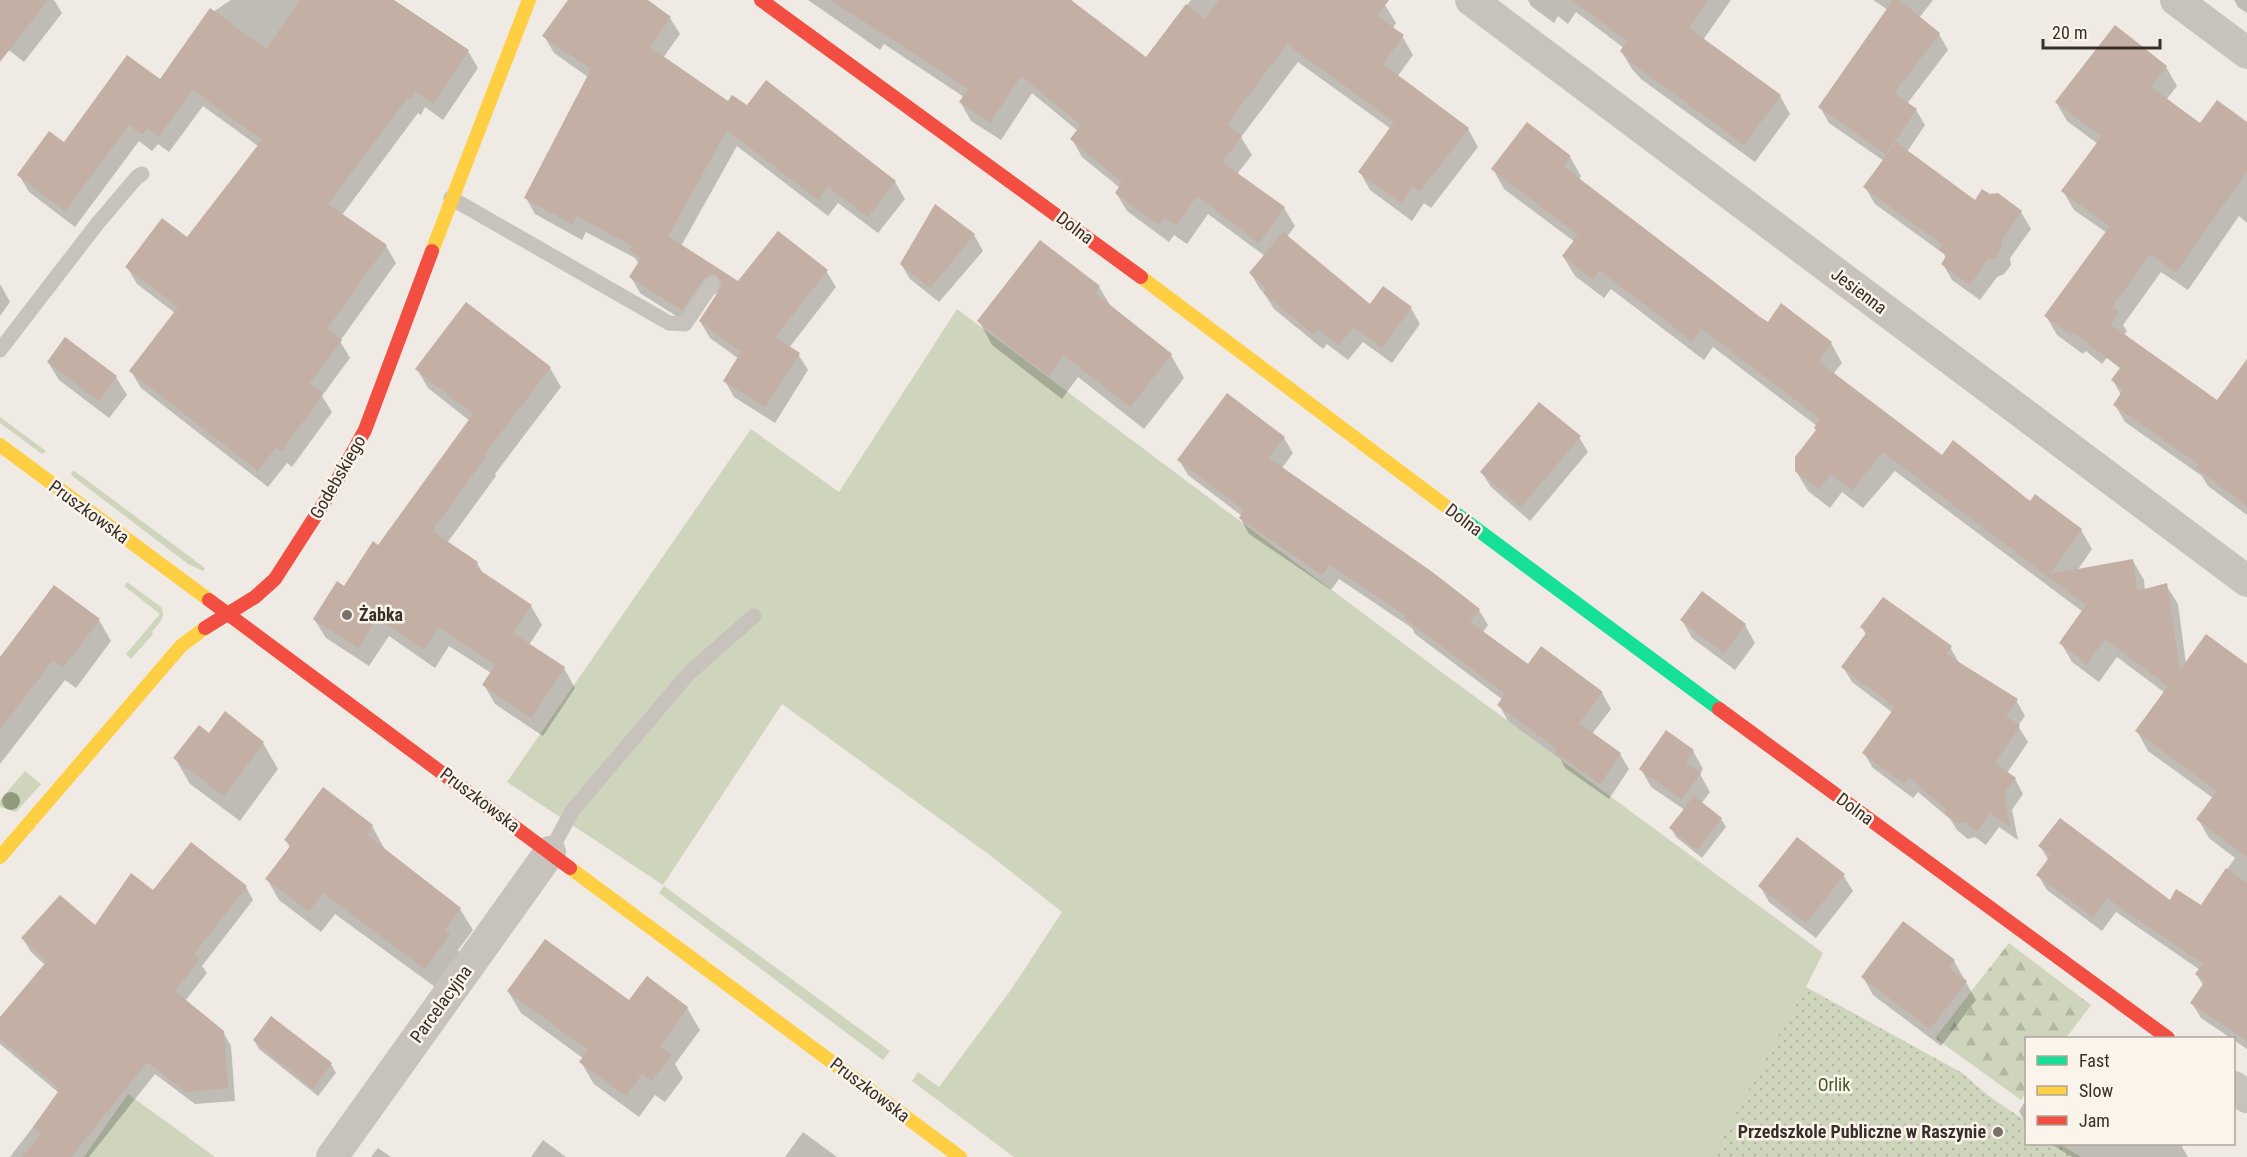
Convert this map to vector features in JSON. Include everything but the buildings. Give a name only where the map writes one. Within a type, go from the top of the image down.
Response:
[{"type":"street","name":"Godebskiego","points":[[0,857],[182,646],[269,586],[329,495],[364,430],[451,198],[529,0]]},
{"type":"street","name":"Dolna","points":[[761,0],[1067,221],[1567,597],[2167,1037]]},
{"type":"street","name":"Jesienna","points":[[1470,0],[2247,581]]},
{"type":"street","points":[[2176,0],[2247,53]]},
{"type":"street","name":"Pruszkowska","points":[[0,445],[960,1157]]},
{"type":"street","name":"Parcelacyjna","points":[[332,1157],[550,852]]},
{"type":"street","points":[[2235,1088],[2247,1097]]},
{"type":"lane","points":[[0,350],[97,224],[136,177],[142,174]]},
{"type":"lane","points":[[451,198],[669,323],[685,324],[712,284]]},
{"type":"lane","points":[[550,852],[572,811],[689,673],[754,616]]},
{"type":"green space","points":[[957,309],[1436,668],[1823,953],[1806,987],[1962,1073],[1915,1157],[1014,1157],[912,1081],[918,1072],[939,1087],[1010,991],[1062,912],[991,856],[782,704],[663,885],[507,782],[751,429],[839,492]]},
{"type":"green space","points":[[0,417],[46,451],[42,454],[0,423]]},
{"type":"green space","points":[[73,470],[205,568],[203,571],[188,564],[71,475]]},
{"type":"green space","points":[[127,582],[161,607],[163,611],[153,634],[131,659],[126,654],[160,614],[124,586]]},
{"type":"green space","points":[[25,771],[41,784],[16,812],[0,807],[0,800]]},
{"type":"green space","points":[[664,886],[890,1051],[883,1060],[659,893]]},
{"type":"green space","points":[[2009,943],[2091,1005],[2067,1037],[2025,1037],[2025,1094],[2021,1100],[1935,1038]]},
{"type":"green space","name":"Orlik","points":[[1805,987],[1962,1073],[1990,1097],[2025,1120],[2025,1145],[2062,1145],[2081,1157],[1712,1157]]},
{"type":"green space","points":[[128,1094],[215,1157],[84,1157]]},
{"type":"traffic: fast","points":[[1451,510],[1719,709]]},
{"type":"traffic: slow","points":[[432,251],[529,0]]},
{"type":"traffic: slow","points":[[1141,277],[1451,510]]},
{"type":"traffic: slow","points":[[0,445],[209,600]]},
{"type":"traffic: slow","points":[[0,857],[181,646],[205,628]]},
{"type":"traffic: slow","points":[[570,868],[960,1157]]},
{"type":"traffic: jam","points":[[761,0],[1141,277]]},
{"type":"traffic: jam","points":[[205,628],[255,597],[275,579],[329,495],[365,430],[432,251]]},
{"type":"traffic: jam","points":[[209,600],[570,868]]},
{"type":"traffic: jam","points":[[1719,709],[2167,1037]]},
{"type":"place","name":"Żabka","points":[[347,615]]},
{"type":"place","name":"Przedszkole Publiczne w Raszynie","points":[[1998,1132]]}]
